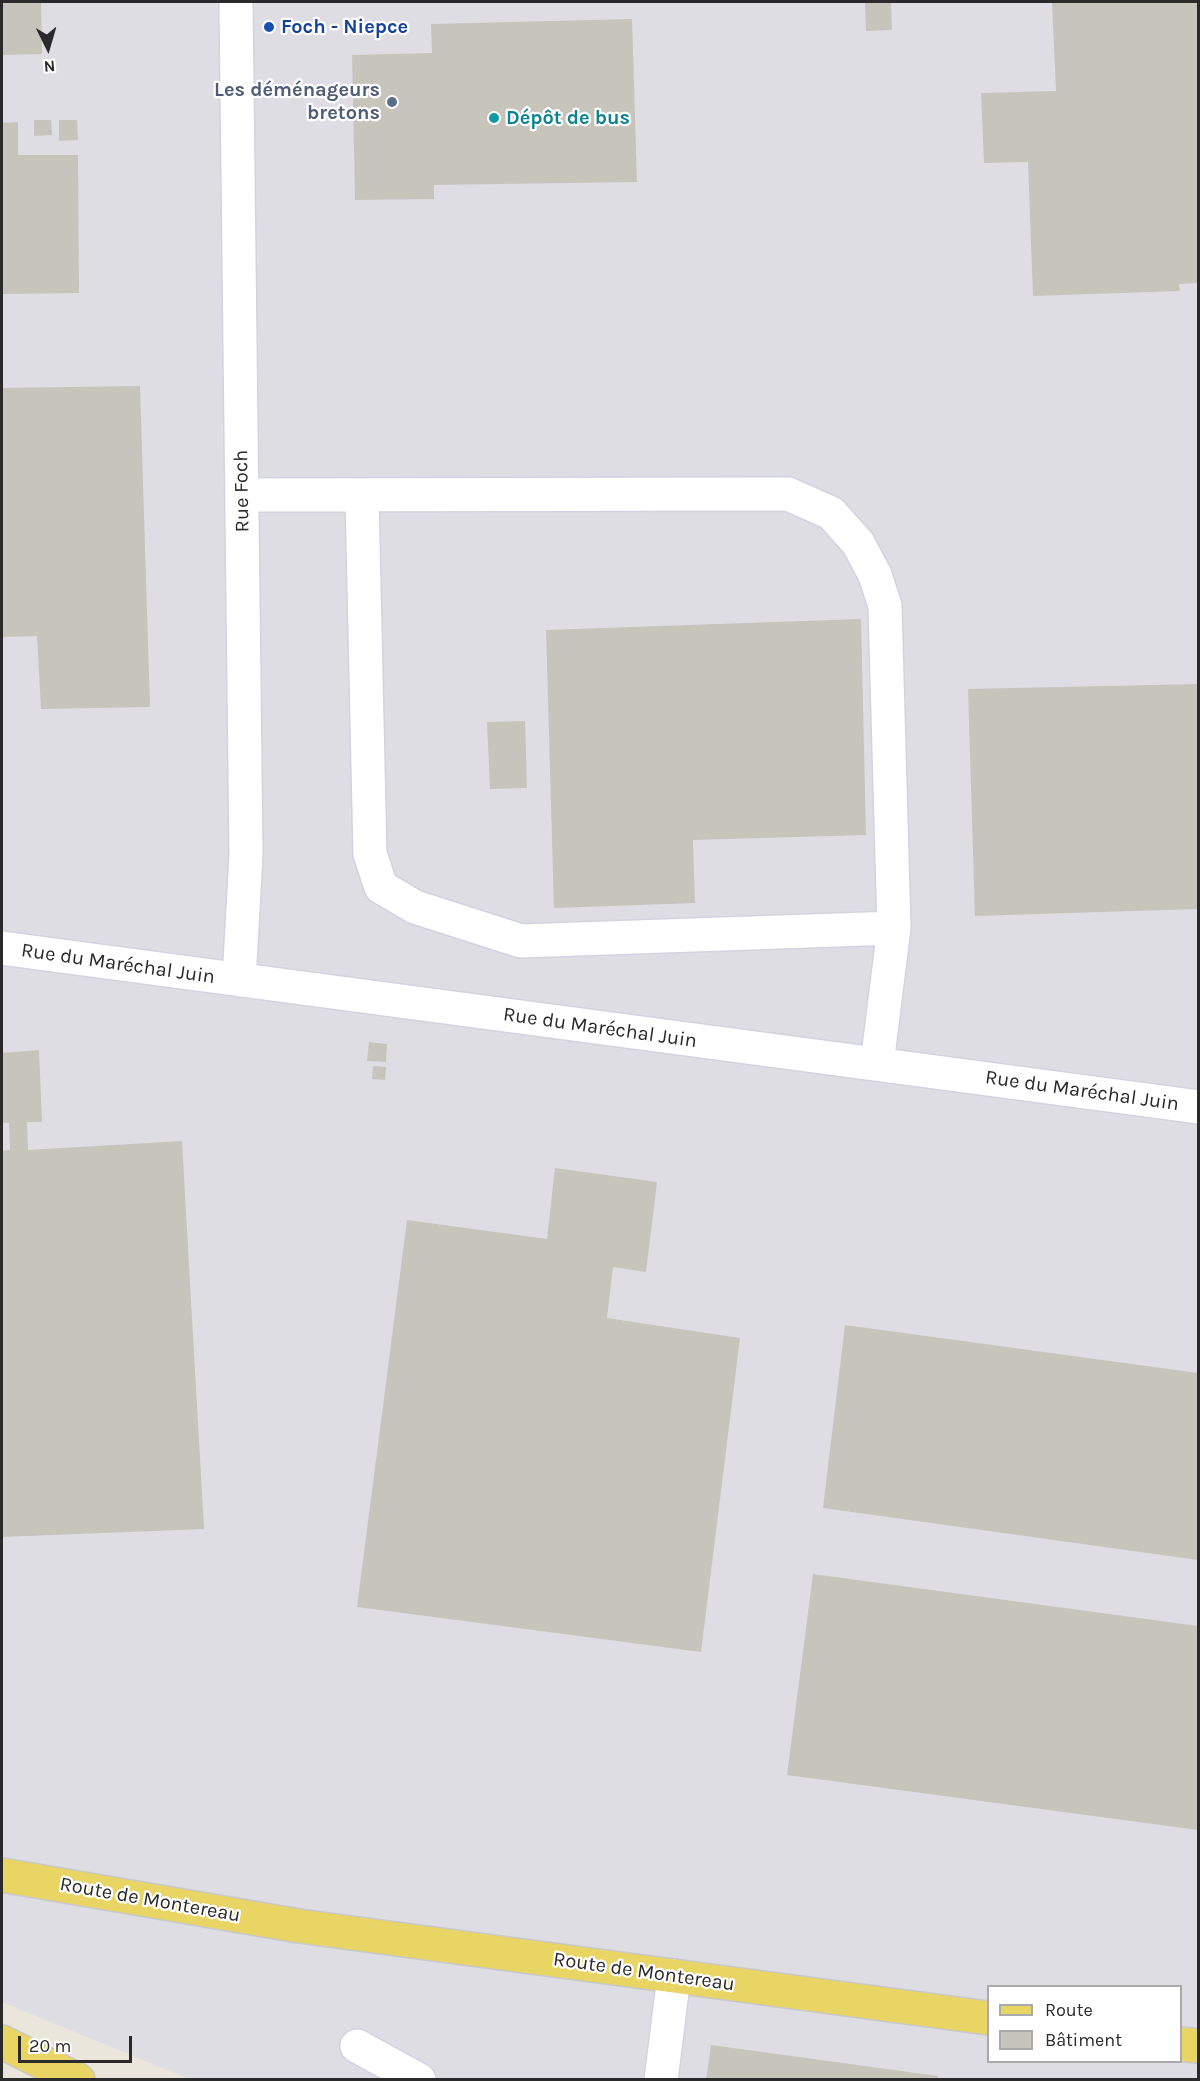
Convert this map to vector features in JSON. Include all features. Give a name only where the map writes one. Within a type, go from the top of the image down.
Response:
[{"type":"main road","name":"Route de Montereau","points":[[2,1875],[298,1926]]},
{"type":"main road","name":"Route de Montereau","points":[[2,1898],[298,1926],[987,2018]]},
{"type":"main road","points":[[2,2042],[78,2079]]},
{"type":"main road","points":[[1182,2044],[1198,2046]]},
{"type":"street","name":"Rue Foch","points":[[236,2],[246,855],[239,980]]},
{"type":"street","points":[[242,495],[788,494],[831,513],[858,543],[875,575],[885,606],[894,928],[877,1064]]},
{"type":"street","points":[[362,496],[370,854],[381,887],[415,907],[521,941],[894,928]]},
{"type":"street","name":"Rue du Maréchal Juin","points":[[2,948],[1198,1107]]},
{"type":"street","points":[[661,2079],[674,1976]]},
{"type":"street","points":[[357,2046],[419,2079]]},
{"type":"shaded area","points":[[2,2],[1198,2],[1198,2079],[189,2079],[2,2002]]},
{"type":"building","points":[[2,2],[41,2],[42,54],[2,55]]},
{"type":"building","points":[[865,2],[891,2],[892,30],[866,31]]},
{"type":"building","points":[[1052,2],[1198,2],[1198,283],[1179,284],[1180,291],[1033,296],[1028,162],[984,163],[981,93],[1056,91]]},
{"type":"building","name":"Dépôt de bus","points":[[632,19],[637,182],[434,185],[434,199],[355,200],[352,55],[432,53],[431,24]]},
{"type":"building","points":[[34,120],[51,120],[52,135],[34,136]]},
{"type":"building","points":[[59,120],[77,120],[78,140],[59,141]]},
{"type":"building","points":[[18,122],[18,155],[78,155],[79,293],[2,294],[2,123]]},
{"type":"building","points":[[140,386],[150,707],[41,709],[37,636],[2,637],[2,388]]},
{"type":"building","points":[[861,619],[866,835],[693,840],[695,903],[554,908],[546,630]]},
{"type":"building","points":[[1198,684],[1198,909],[975,916],[968,689]]},
{"type":"building","points":[[525,721],[527,788],[490,789],[487,722]]},
{"type":"building","points":[[369,1042],[387,1044],[386,1062],[367,1061]]},
{"type":"building","points":[[39,1050],[42,1122],[27,1122],[28,1150],[182,1141],[204,1529],[2,1537],[2,1151],[10,1150],[9,1123],[2,1123],[2,1053]]},
{"type":"building","points":[[373,1066],[386,1067],[385,1080],[372,1079]]},
{"type":"building","points":[[555,1168],[657,1182],[646,1272],[613,1267],[607,1318],[740,1338],[701,1652],[357,1607],[407,1220],[547,1239]]},
{"type":"building","points":[[845,1325],[1198,1373],[1198,1560],[823,1508]]},
{"type":"building","points":[[813,1574],[1198,1626],[1198,1830],[787,1775]]},
{"type":"building","points":[[711,2045],[938,2076],[938,2080],[706,2080]]},
{"type":"place","name":"Foch - Niepce","points":[[269,27]]},
{"type":"place","name":"Les déménageurs bretons","points":[[392,102]]},
{"type":"place","name":"Dépôt de bus","points":[[494,118]]}]
